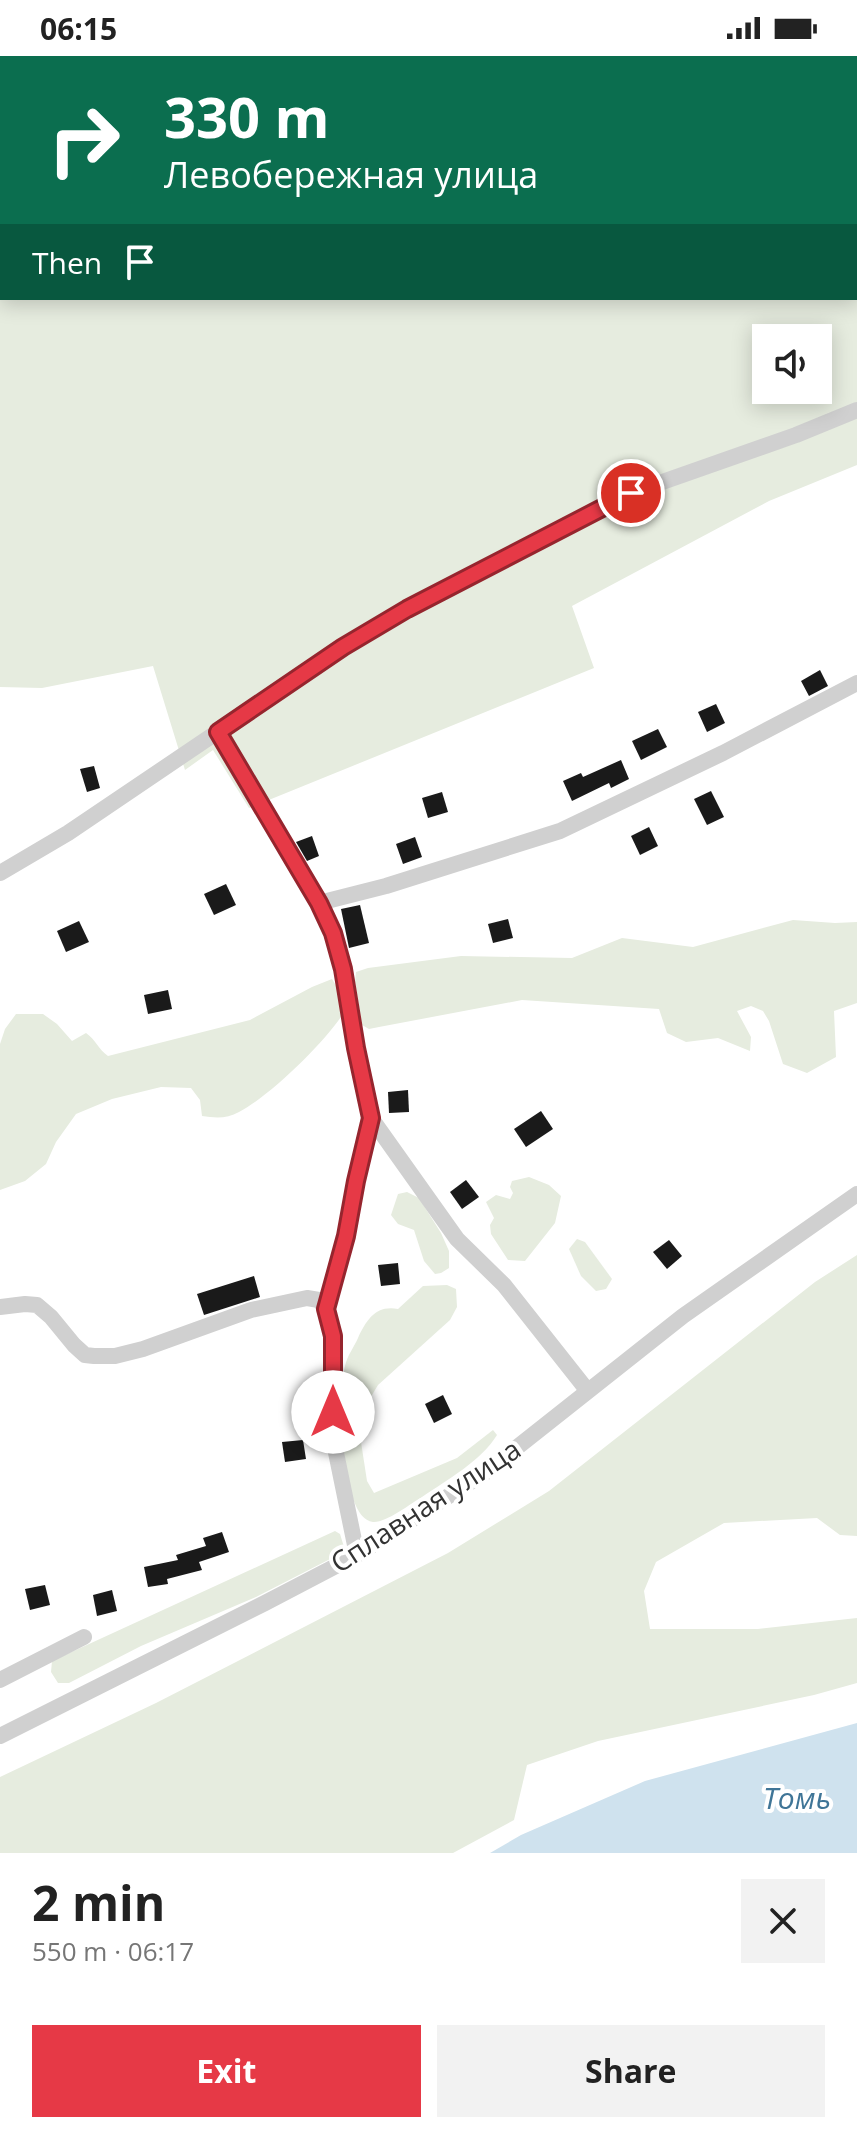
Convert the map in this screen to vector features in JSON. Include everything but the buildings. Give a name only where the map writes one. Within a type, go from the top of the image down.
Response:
[{"type":"street","points":[[0,873],[68,833],[343,647],[407,609],[631,493],[796,435],[857,410]]},
{"type":"street","points":[[319,903],[386,886],[560,831],[723,753],[857,683]]},
{"type":"street","points":[[218,732],[319,903],[333,933],[343,969],[371,1118],[457,1239],[504,1285],[587,1390]]},
{"type":"street","points":[[326,1309],[346,1236],[371,1118]]},
{"type":"street","name":"Сплавная улица","points":[[0,1736],[357,1555],[486,1472],[683,1316],[857,1194]]},
{"type":"street","points":[[0,1307],[37,1305],[85,1355],[115,1356],[251,1310],[307,1298],[319,1300],[326,1309],[333,1336],[333,1438],[357,1555]]},
{"type":"street","points":[[0,1680],[84,1637]]},
{"type":"shaded area","points":[[0,300],[857,300],[857,465],[769,501],[572,606],[594,668],[249,808],[213,750],[185,770],[153,666],[42,688],[0,687]]},
{"type":"shaded area","points":[[793,920],[857,922],[857,1003],[834,1011],[836,1057],[807,1073],[783,1064],[769,1021],[763,1011],[751,1006],[737,1011],[751,1037],[750,1051],[718,1038],[686,1042],[667,1033],[659,1009],[522,1000],[369,1029],[362,1025],[356,972],[368,968],[461,956],[572,958],[622,938],[693,947]]},
{"type":"shaded area","points":[[332,979],[340,992],[343,1014],[296,1068],[252,1104],[234,1114],[216,1117],[202,1116],[200,1100],[191,1088],[161,1087],[112,1099],[76,1114],[56,1142],[46,1164],[25,1181],[0,1190],[0,1044],[5,1029],[16,1014],[43,1014],[72,1041],[86,1033],[108,1056],[250,1020]]},
{"type":"shaded area","points":[[529,1177],[549,1185],[561,1196],[555,1223],[525,1261],[508,1260],[491,1234],[490,1225],[494,1218],[486,1202],[496,1195],[510,1199],[512,1181]]},
{"type":"shaded area","points":[[407,1192],[419,1198],[449,1251],[449,1268],[441,1273],[435,1274],[424,1261],[414,1230],[398,1224],[391,1215],[398,1194]]},
{"type":"shaded area","points":[[577,1239],[585,1242],[612,1279],[606,1289],[596,1291],[581,1276],[569,1249]]},
{"type":"shaded area","points":[[857,1255],[857,1536],[840,1535],[817,1518],[724,1523],[656,1562],[644,1591],[650,1629],[758,1629],[857,1618],[857,1683],[598,1741],[527,1765],[514,1820],[453,1853],[0,1853],[0,1777],[156,1703],[448,1553],[549,1491],[815,1282]]},
{"type":"shaded area","points":[[447,1285],[456,1289],[457,1307],[450,1320],[378,1385],[366,1405],[361,1442],[367,1481],[374,1493],[457,1458],[493,1430],[497,1435],[473,1462],[452,1477],[384,1520],[373,1522],[362,1515],[353,1499],[348,1477],[342,1425],[346,1362],[365,1325],[378,1311],[398,1309],[423,1286]]},
{"type":"shaded area","points":[[335,1531],[340,1534],[344,1547],[336,1556],[256,1597],[141,1646],[69,1683],[58,1683],[51,1672],[52,1661]]},
{"type":"water","name":"Томь","points":[[857,1723],[857,1853],[490,1853],[521,1835],[645,1781]]},
{"type":"route","points":[[333,1412],[333,1336],[326,1309],[346,1236],[371,1118],[343,969],[333,933],[319,903],[218,732],[343,647],[407,609],[631,493]]}]
